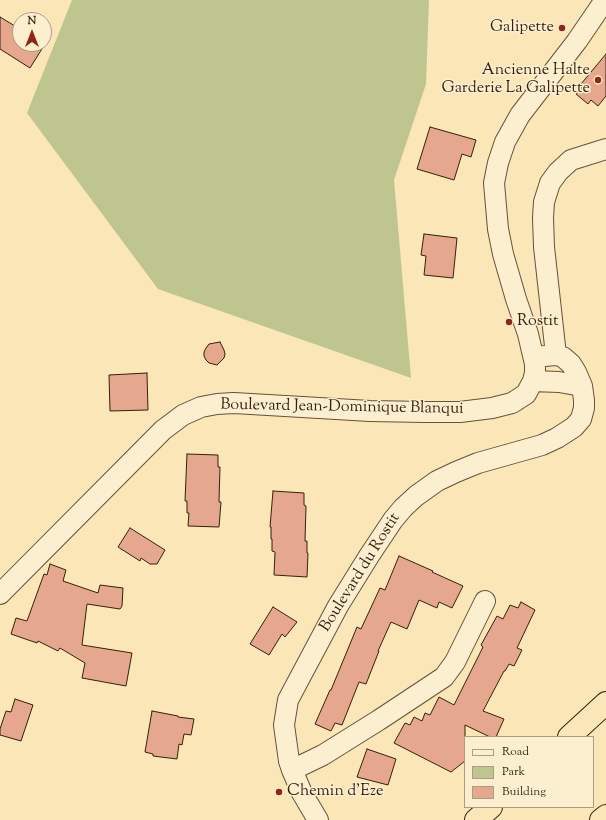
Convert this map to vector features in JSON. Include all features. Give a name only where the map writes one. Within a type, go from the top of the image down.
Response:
[{"type":"highway","points":[[570,736],[606,703]]},
{"type":"highway","points":[[476,820],[490,808]]},
{"type":"highway","points":[[601,820],[606,816]]},
{"type":"street","points":[[582,386],[559,382],[533,381],[535,373],[534,357],[503,254],[498,229],[494,183],[498,163],[505,142],[520,116],[577,41],[605,0]]},
{"type":"street","points":[[534,357],[556,355],[544,247],[544,202],[550,183],[558,172],[571,160],[606,149]]},
{"type":"street","name":"Boulevard du Rostit","points":[[318,820],[302,794],[288,761],[284,725],[288,700],[338,606],[402,508],[437,481],[478,463],[542,445],[557,438],[574,427],[582,419],[584,400],[582,386],[571,364],[556,355]]},
{"type":"street","name":"Boulevard Jean-Dominique Blanqui","points":[[0,594],[163,430],[182,415],[201,407],[234,403],[370,411],[460,412],[492,408],[512,403],[526,394],[533,381]]},
{"type":"street","points":[[292,770],[323,755],[444,677],[455,662],[485,601]]},
{"type":"green space","points":[[72,0],[429,0],[426,84],[394,180],[411,378],[158,289],[27,113]]},
{"type":"building","points":[[0,17],[12,24],[12,52],[40,52],[30,68],[0,49]]},
{"type":"building","name":"Ancienne Halte Garderie La Galipette","points":[[606,54],[606,96],[598,106],[591,100],[588,104],[576,94],[583,86],[581,84]]},
{"type":"building","points":[[430,127],[476,140],[471,157],[462,154],[454,180],[417,169]]},
{"type":"building","points":[[424,234],[457,238],[453,278],[424,275],[426,256],[421,255]]},
{"type":"building","points":[[220,342],[225,354],[224,358],[217,365],[209,363],[204,356],[206,348],[209,344]]},
{"type":"building","points":[[147,373],[148,410],[110,411],[109,375]]},
{"type":"building","points":[[187,454],[218,455],[218,467],[220,467],[219,502],[221,502],[219,527],[188,526],[189,513],[187,513],[187,501],[185,501]]},
{"type":"building","points":[[273,491],[304,493],[304,505],[306,506],[305,541],[307,541],[308,553],[307,577],[274,575],[275,552],[272,551],[270,527]]},
{"type":"building","points":[[130,528],[165,550],[157,564],[150,564],[141,558],[140,561],[118,547]]},
{"type":"building","points":[[399,556],[463,586],[452,608],[439,602],[437,608],[419,600],[407,629],[391,622],[378,651],[366,684],[359,682],[342,725],[335,723],[331,731],[315,724],[357,627],[361,629],[380,588],[385,590]]},
{"type":"building","points":[[50,564],[66,570],[63,581],[98,593],[100,585],[123,588],[122,606],[120,609],[87,604],[82,645],[132,653],[126,686],[82,678],[85,663],[60,648],[58,651],[38,641],[37,643],[11,634],[16,618],[27,621],[44,574],[47,575]]},
{"type":"building","points":[[521,602],[535,610],[517,648],[522,650],[514,666],[509,664],[504,671],[483,711],[504,719],[496,736],[488,736],[465,725],[464,762],[451,772],[394,743],[405,723],[410,725],[414,717],[422,721],[425,713],[430,715],[439,697],[454,705],[483,647],[481,645],[497,616],[503,619],[510,605],[518,608]]},
{"type":"building","points":[[273,607],[297,622],[285,637],[282,634],[269,655],[250,644]]},
{"type":"building","points":[[15,699],[33,705],[21,741],[0,735],[0,729],[6,711],[11,712]]},
{"type":"building","points":[[152,711],[194,719],[191,735],[184,734],[182,745],[179,744],[177,759],[153,756],[153,754],[145,752]]},
{"type":"building","points":[[367,749],[396,759],[388,785],[357,777]]},
{"type":"place","name":"Galipette","points":[[562,28]]},
{"type":"place","name":"Ancienne Halte Garderie La Galipette","points":[[598,80]]},
{"type":"place","name":"Rostit","points":[[509,322]]},
{"type":"place","name":"Chemin d'Eze","points":[[279,792]]}]
